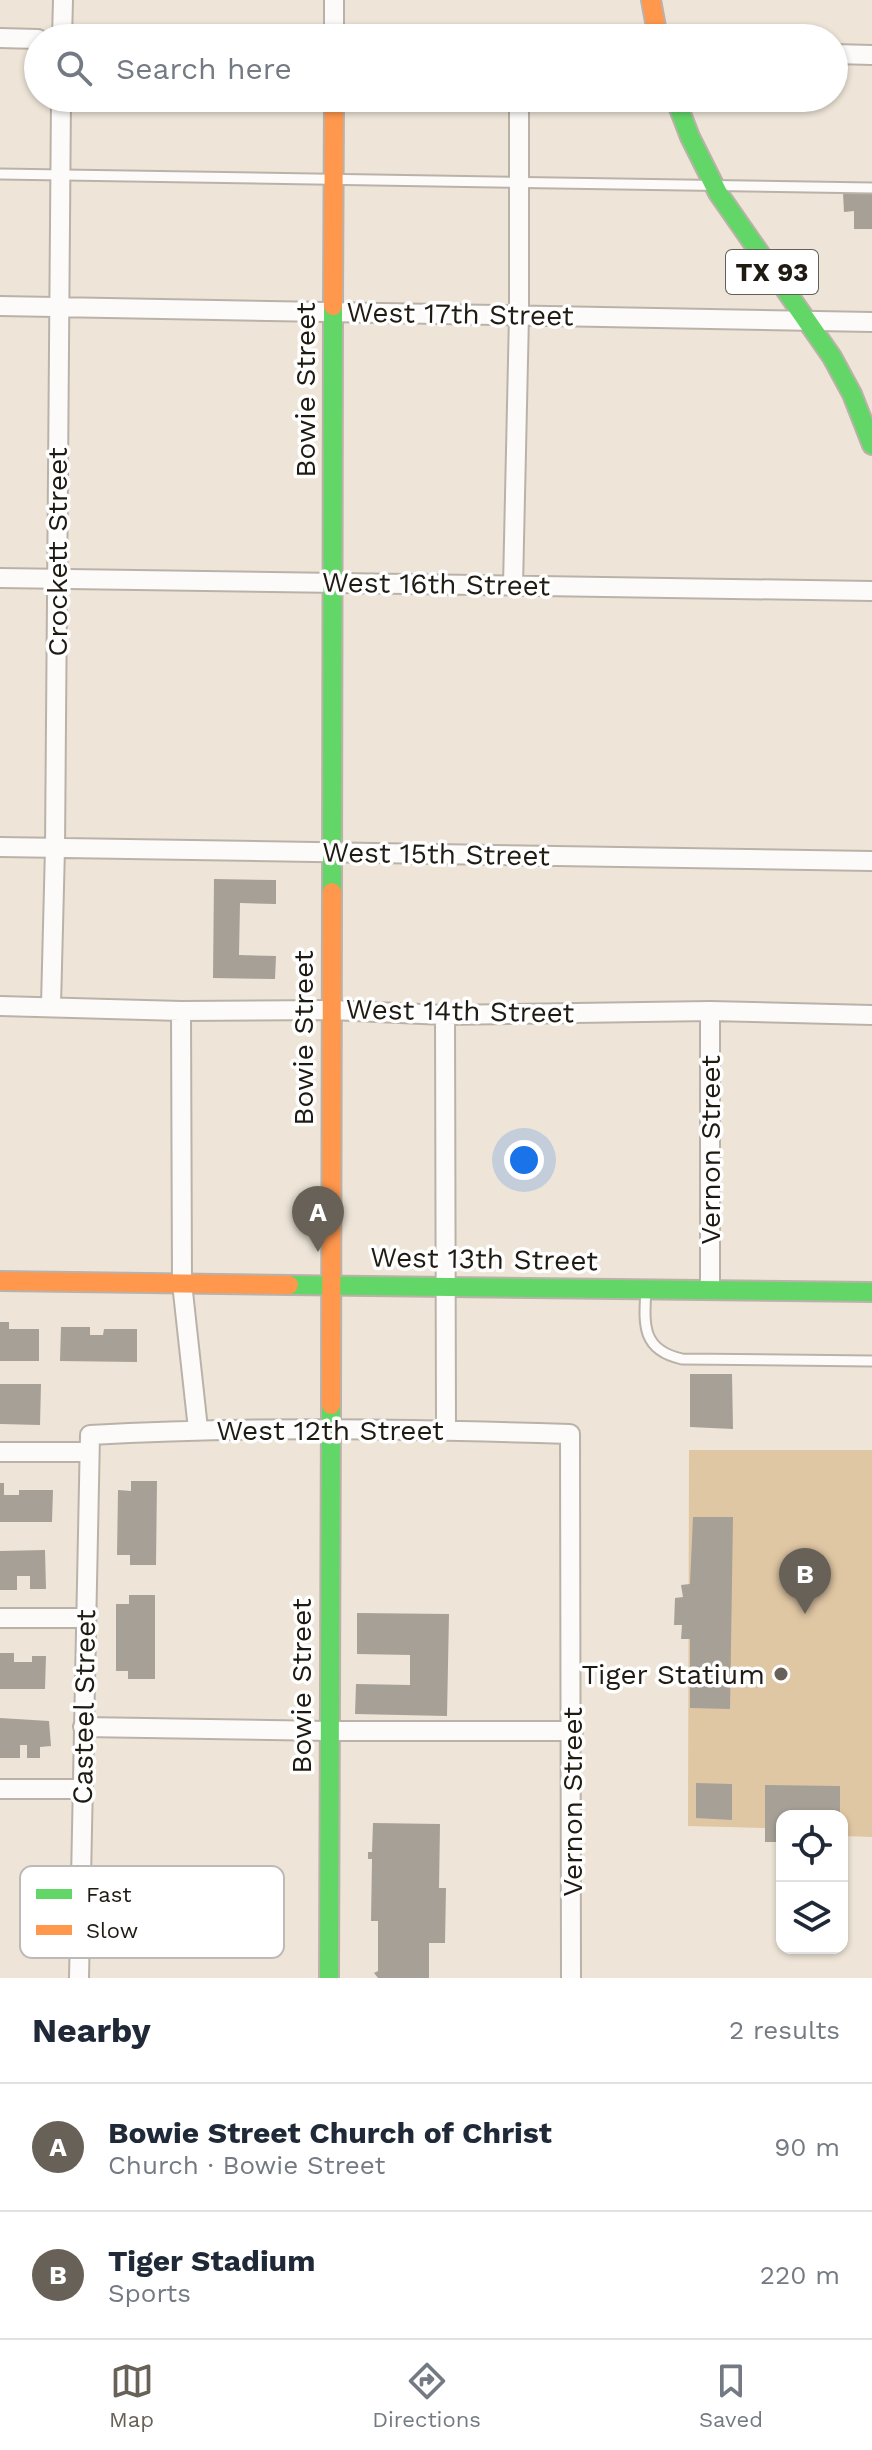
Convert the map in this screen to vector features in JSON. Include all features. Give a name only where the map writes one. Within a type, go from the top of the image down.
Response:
[{"type":"street","points":[[62,24],[63,0]]},
{"type":"street","points":[[334,0],[334,24]]},
{"type":"street","points":[[651,0],[655,24]]},
{"type":"street","points":[[0,38],[24,39]]},
{"type":"street","points":[[848,54],[872,55]]},
{"type":"street","name":"Crockett Street","points":[[51,1005],[61,112]]},
{"type":"street","name":"Bowie Street","points":[[329,1978],[334,112]]},
{"type":"street","points":[[513,586],[519,315],[519,112]]},
{"type":"street","name":"TX 93","points":[[680,112],[693,147],[713,185],[754,248],[809,322],[848,386],[872,445]]},
{"type":"street","name":"West 17th Street","points":[[0,306],[872,322]]},
{"type":"street","name":"West 16th Street","points":[[0,578],[872,591]]},
{"type":"street","name":"West 15th Street","points":[[0,847],[872,861]]},
{"type":"street","name":"West 14th Street","points":[[0,1006],[51,1005],[181,1011],[331,1010],[445,1015],[710,1011],[872,1015]]},
{"type":"street","points":[[181,1011],[182,1283],[198,1429]]},
{"type":"street","name":"Vernon Street","points":[[710,1011],[710,1289]]},
{"type":"street","points":[[445,1015],[446,1430]]},
{"type":"street","name":"West 13th Street","points":[[0,1281],[872,1292]]},
{"type":"street","name":"West 12th Street","points":[[0,1452],[90,1444],[198,1429],[570,1434]]},
{"type":"street","name":"Vernon Street","points":[[570,1434],[573,1731],[571,1978]]},
{"type":"street","name":"Casteel Street","points":[[81,1866],[90,1444]]},
{"type":"street","points":[[0,1618],[86,1618]]},
{"type":"street","points":[[83,1727],[573,1731]]},
{"type":"street","points":[[0,1789],[82,1789]]},
{"type":"street","name":"Casteel Street","points":[[79,1958],[79,1978]]},
{"type":"lane","points":[[0,174],[872,188]]},
{"type":"lane","points":[[646,1289],[646,1330],[659,1350],[668,1356],[682,1359],[872,1361]]},
{"type":"shaded area","name":"Tiger Statium","points":[[689,1450],[872,1450],[872,1837],[848,1836],[848,1810],[776,1810],[776,1842],[765,1842],[765,1828],[688,1826]]},
{"type":"building","points":[[843,193],[872,193],[872,229],[854,229],[854,211],[844,212]]},
{"type":"building","points":[[214,879],[276,880],[276,904],[240,903],[239,955],[276,956],[275,979],[213,978]]},
{"type":"building","points":[[0,1322],[9,1322],[9,1329],[39,1329],[39,1361],[0,1361]]},
{"type":"building","points":[[61,1327],[90,1327],[90,1335],[103,1335],[104,1329],[137,1329],[137,1362],[60,1361]]},
{"type":"building","points":[[690,1374],[732,1374],[733,1429],[690,1427]]},
{"type":"building","points":[[0,1384],[41,1384],[40,1425],[0,1424]]},
{"type":"building","points":[[131,1481],[157,1481],[156,1565],[130,1565],[130,1555],[117,1555],[118,1490],[131,1491]]},
{"type":"building","points":[[0,1483],[4,1483],[4,1495],[19,1495],[19,1490],[53,1490],[52,1522],[0,1522]]},
{"type":"building","points":[[693,1517],[733,1517],[730,1709],[690,1708],[690,1639],[681,1639],[682,1625],[674,1625],[675,1598],[683,1597],[681,1585],[690,1584]]},
{"type":"building","points":[[45,1550],[46,1589],[30,1589],[30,1576],[17,1576],[17,1590],[0,1590],[0,1551]]},
{"type":"building","points":[[129,1595],[155,1595],[155,1679],[128,1679],[128,1671],[116,1671],[116,1604],[129,1604]]},
{"type":"building","points":[[357,1613],[449,1614],[447,1716],[355,1714],[356,1684],[410,1685],[410,1655],[357,1654]]},
{"type":"building","points":[[0,1653],[14,1653],[14,1662],[32,1662],[32,1656],[46,1656],[45,1689],[0,1689]]},
{"type":"building","points":[[0,1718],[49,1721],[51,1746],[40,1747],[40,1758],[27,1758],[27,1745],[20,1745],[20,1758],[0,1758]]},
{"type":"building","points":[[696,1783],[732,1784],[732,1820],[696,1818]]},
{"type":"building","points":[[765,1785],[840,1786],[840,1810],[776,1810],[776,1842],[765,1842]]},
{"type":"building","points":[[373,1823],[440,1824],[439,1888],[446,1888],[445,1943],[429,1943],[429,1978],[378,1978],[374,1973],[378,1971],[378,1921],[371,1921],[372,1859],[368,1859],[368,1852],[372,1852]]},
{"type":"traffic: fast","points":[[680,112],[718,193],[832,357],[852,394],[872,445]]},
{"type":"traffic: fast","points":[[332,892],[333,306]]},
{"type":"traffic: fast","points":[[289,1285],[872,1292]]},
{"type":"traffic: fast","points":[[329,1978],[331,1405]]},
{"type":"traffic: slow","points":[[651,0],[655,24]]},
{"type":"traffic: slow","points":[[333,306],[334,112]]},
{"type":"traffic: slow","points":[[331,1405],[332,892]]},
{"type":"traffic: slow","points":[[0,1281],[289,1285]]},
{"type":"place","name":"Bowie Street Church of Christ","points":[[318,1252]]},
{"type":"place","name":"Tiger Stadium","points":[[805,1614]]},
{"type":"place","name":"Tiger Statium","points":[[781,1674]]}]
